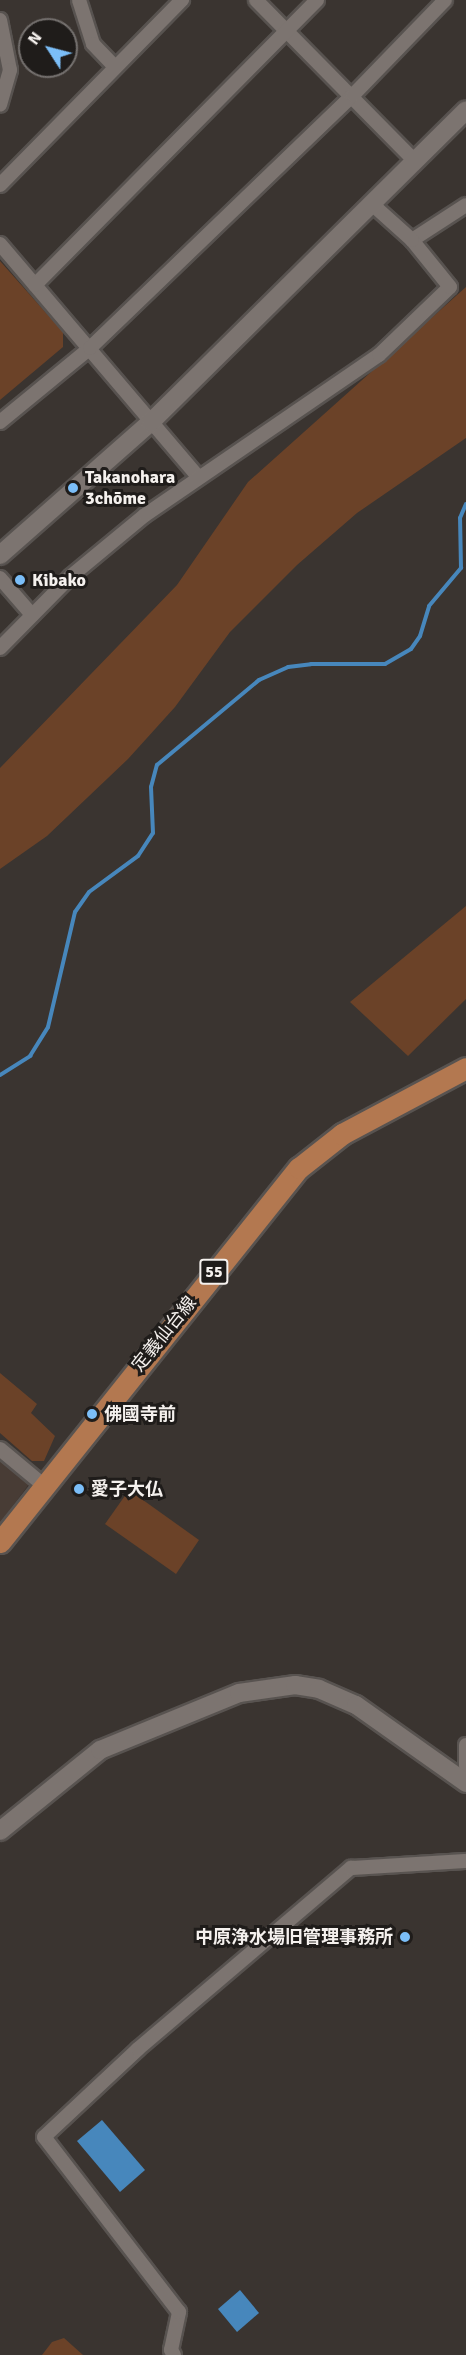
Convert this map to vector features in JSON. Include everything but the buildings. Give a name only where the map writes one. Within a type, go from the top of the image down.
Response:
[{"type":"main road","name":"定義仙台線","points":[[0,1542],[42,1485],[299,1168],[342,1134],[466,1068]]},
{"type":"street","points":[[79,0],[93,44],[115,67]]},
{"type":"street","points":[[0,185],[182,0]]},
{"type":"street","points":[[256,0],[353,95],[415,161]]},
{"type":"street","points":[[35,285],[317,0]]},
{"type":"street","points":[[0,422],[90,348],[353,95],[445,0]]},
{"type":"street","points":[[0,20],[9,70],[0,105]]},
{"type":"street","points":[[0,555],[151,422],[373,205],[466,110]]},
{"type":"street","points":[[0,648],[70,577],[198,477],[380,355],[422,318],[450,287],[412,240],[373,205]]},
{"type":"street","points":[[412,240],[466,205]]},
{"type":"street","points":[[0,244],[198,477]]},
{"type":"street","points":[[0,578],[32,615]]},
{"type":"street","points":[[0,1449],[42,1485]]},
{"type":"street","points":[[0,1831],[100,1750],[238,1693],[278,1686],[319,1689],[356,1705],[466,1783]]},
{"type":"street","points":[[466,1745],[466,1766]]},
{"type":"street","points":[[174,2355],[171,2350],[179,2312],[45,2137],[138,2049],[351,1868],[466,1861]]},
{"type":"shaded area","points":[[0,261],[63,332],[63,347],[0,400]]},
{"type":"shaded area","points":[[466,287],[466,438],[357,513],[297,565],[230,632],[175,707],[128,759],[47,836],[0,869],[0,768],[177,585],[248,482]]},
{"type":"shaded area","points":[[466,906],[466,999],[408,1056],[350,1002]]},
{"type":"shaded area","points":[[0,1373],[37,1404],[31,1413],[55,1436],[44,1461],[32,1461],[0,1433]]},
{"type":"shaded area","points":[[0,1459],[29,1484],[0,1523]]},
{"type":"shaded area","points":[[129,1490],[199,1540],[176,1574],[105,1524]]},
{"type":"shaded area","points":[[64,2338],[83,2355],[42,2355],[52,2342]]},
{"type":"water","points":[[102,2120],[145,2170],[120,2192],[77,2141]]},
{"type":"water","points":[[240,2290],[259,2313],[237,2332],[218,2309]]},
{"type":"waterway","points":[[0,1075],[30,1056],[48,1027],[75,912],[89,892],[138,856],[153,833],[151,787],[157,765],[259,680],[288,667],[311,664],[385,664],[411,649],[420,636],[429,606],[461,568],[460,518],[466,504]]},
{"type":"place","name":"Takanohara 3chōme","points":[[73,488]]},
{"type":"place","name":"Kibako","points":[[20,580]]},
{"type":"place","name":"佛國寺前","points":[[92,1414]]},
{"type":"place","name":"愛子大仏","points":[[79,1489]]},
{"type":"place","name":"中原浄水場旧管理事務所","points":[[405,1937]]}]
